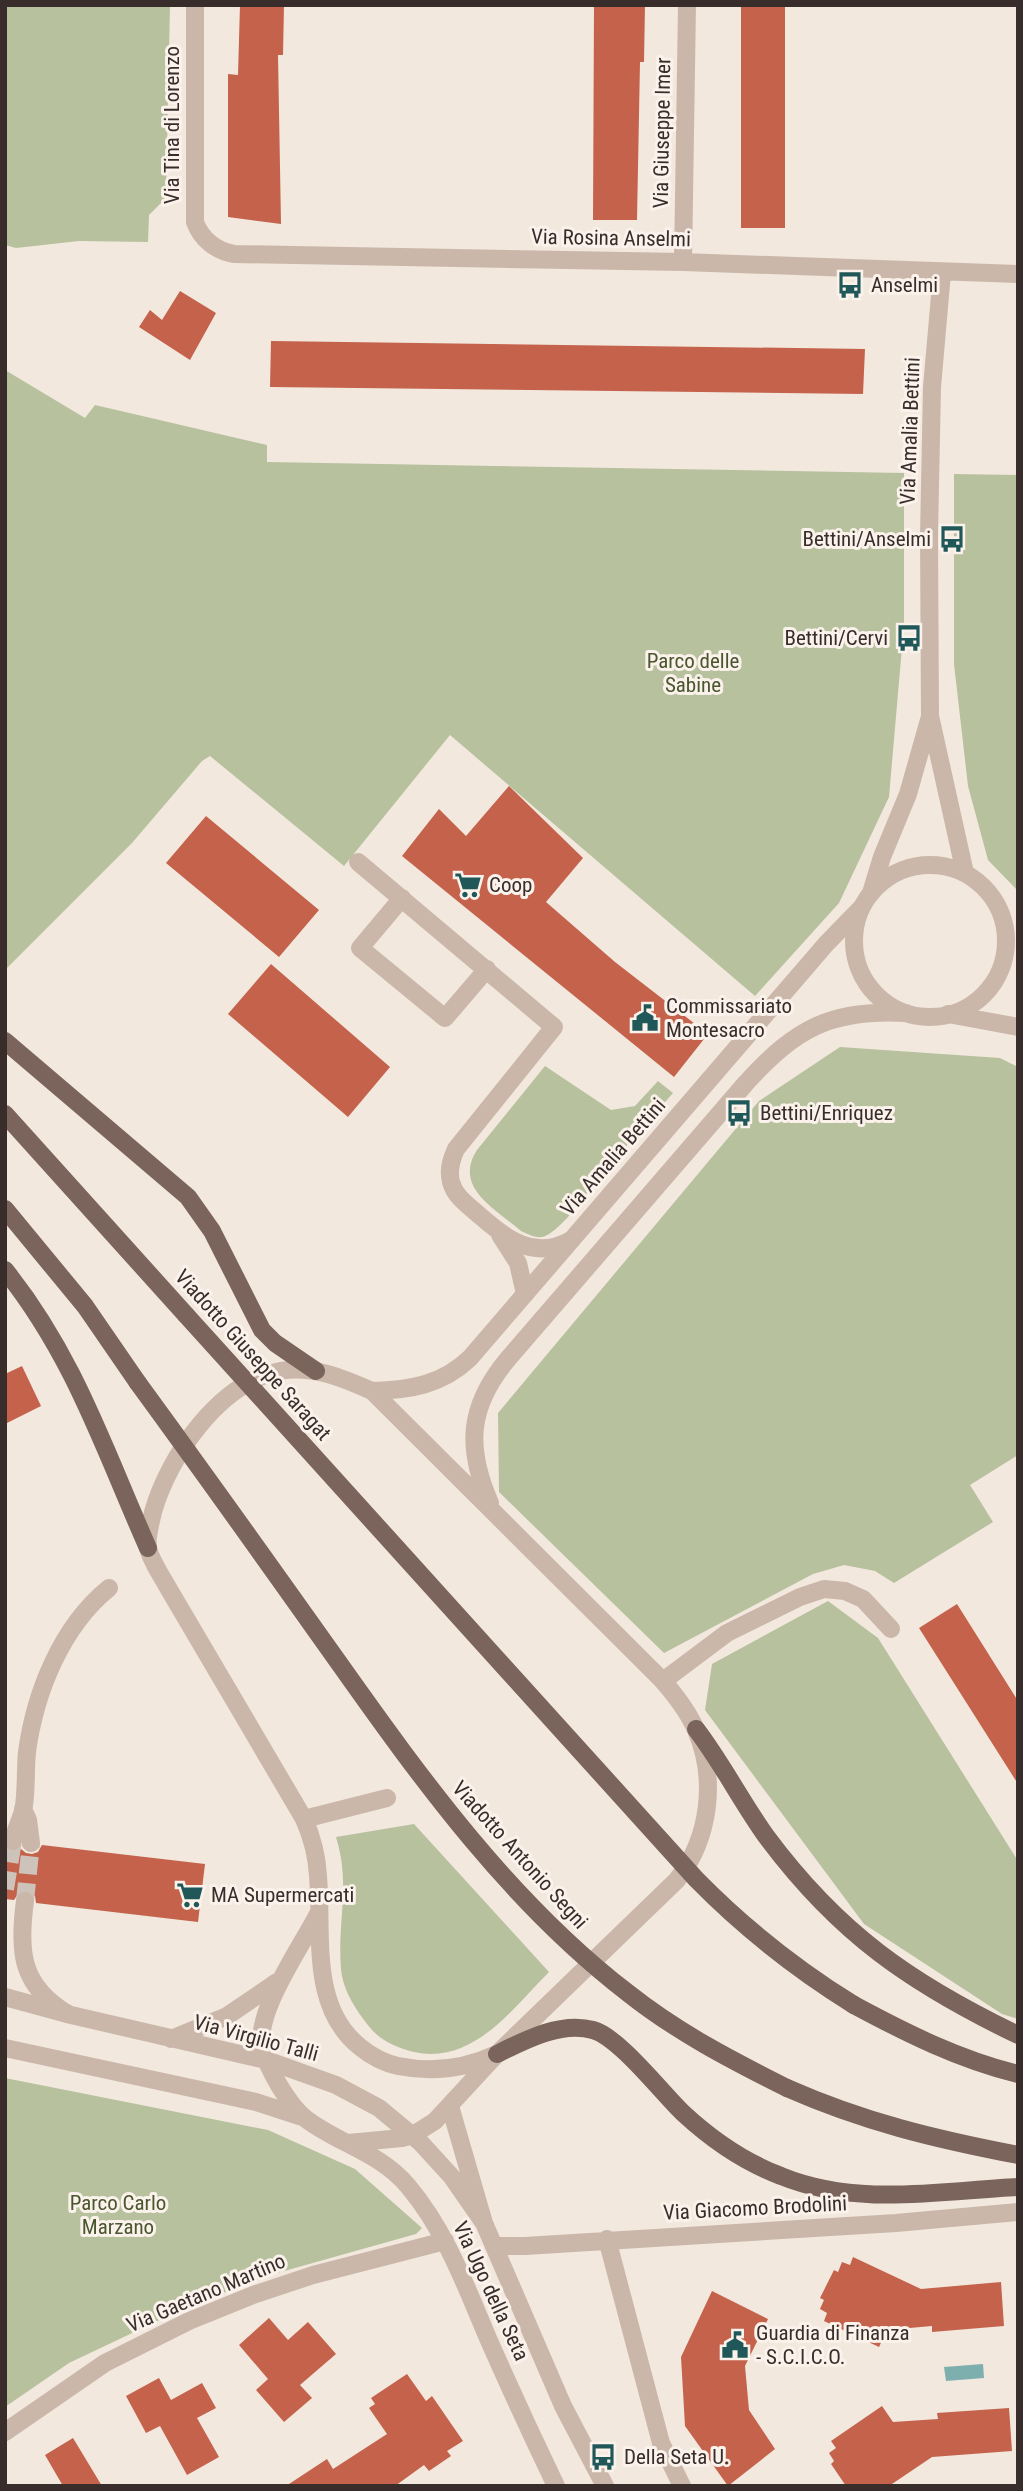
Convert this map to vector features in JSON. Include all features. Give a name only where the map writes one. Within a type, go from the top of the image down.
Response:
[{"type":"main road","points":[[5,1041],[188,1197],[212,1231],[262,1330],[275,1343],[316,1371]]},
{"type":"main road","name":"Viadotto Giuseppe Saragat","points":[[5,1114],[705,1888],[764,1942],[854,2005],[931,2044],[979,2063],[1018,2074]]},
{"type":"main road","name":"Viadotto Antonio Segni","points":[[5,1209],[85,1306],[395,1743],[468,1837],[573,1947],[657,2014],[731,2061],[787,2088],[833,2108],[897,2129],[1018,2154]]},
{"type":"main road","points":[[5,1270],[24,1294],[68,1363],[148,1548]]},
{"type":"main road","points":[[696,1729],[728,1774],[764,1833],[838,1920],[922,1985],[971,2013],[1018,2035]]},
{"type":"main road","points":[[497,2054],[523,2041],[552,2032],[577,2028],[596,2031],[623,2052],[685,2114],[720,2143],[767,2171],[816,2187],[844,2193],[879,2195],[1018,2187]]},
{"type":"street","name":"Via Tina di Lorenzo","points":[[195,5],[195,214],[198,229],[207,241]]},
{"type":"street","name":"Via Giuseppe Imer","points":[[683,262],[687,5]]},
{"type":"street","name":"Via Rosina Anselmi","points":[[207,241],[221,251],[234,254],[683,262],[1018,274]]},
{"type":"street","name":"Via Amalia Bettini","points":[[942,273],[932,387],[930,716],[965,873]]},
{"type":"street","name":"Via Amalia Bettini","points":[[372,1391],[418,1387],[454,1372],[470,1358],[826,944],[867,900],[908,794],[930,716]]},
{"type":"street","points":[[358,862],[554,1027],[456,1149],[451,1163],[451,1180],[457,1194],[498,1232],[518,1263],[525,1294]]},
{"type":"street","points":[[906,1013],[878,996],[860,970],[855,956],[854,938],[867,900],[887,878],[914,867],[937,865],[965,873],[985,889],[1018,926]]},
{"type":"street","points":[[402,898],[360,948],[445,1018],[486,970]]},
{"type":"street","points":[[493,1509],[480,1479],[476,1460],[475,1428],[480,1402],[502,1366],[773,1055],[826,1020],[863,1012],[906,1013],[932,1017],[948,1014],[976,1001],[991,985],[1000,968],[1005,948],[1005,930],[993,900]]},
{"type":"street","points":[[948,1014],[1018,1027]]},
{"type":"street","points":[[498,1232],[538,1249],[553,1248],[572,1240]]},
{"type":"street","points":[[348,2143],[381,2141],[412,2135],[435,2121],[497,2054],[665,1893],[691,1862],[705,1822],[708,1798],[706,1761],[696,1729],[679,1700],[663,1681],[372,1391],[316,1371],[289,1370],[261,1377],[238,1389],[190,1438],[168,1472],[152,1517],[148,1548],[167,1586],[304,1819],[316,1862],[322,1971],[328,2002],[341,2026],[363,2049],[392,2064],[429,2070],[471,2064],[497,2054]]},
{"type":"street","points":[[22,1842],[28,1820],[23,1810],[29,1738],[41,1689],[72,1631],[93,1602],[109,1588]]},
{"type":"street","points":[[663,1681],[727,1633],[800,1597],[824,1589],[845,1591],[863,1599],[891,1629]]},
{"type":"street","points":[[304,1819],[387,1798]]},
{"type":"street","points":[[25,1901],[21,1945],[27,1970],[33,1983],[45,1997],[71,2015]]},
{"type":"street","points":[[305,2119],[280,2085],[266,2060],[261,2040],[263,2019],[319,1912]]},
{"type":"street","points":[[171,2039],[241,2009],[276,1983],[289,1969]]},
{"type":"street","name":"Via Virgilio Talli","points":[[5,1997],[266,2060],[347,2090],[379,2108],[412,2135],[452,2177],[484,2223]]},
{"type":"street","points":[[5,2048],[256,2102],[305,2119]]},
{"type":"street","points":[[450,2106],[484,2223]]},
{"type":"street","name":"Via Ugo della Seta","points":[[305,2119],[378,2160],[401,2179],[432,2219],[445,2241],[556,2486]]},
{"type":"street","name":"Via Giacomo Brodolini","points":[[494,2246],[896,2223],[1018,2212]]},
{"type":"street","name":"Via Ugo della Seta","points":[[484,2223],[564,2406],[605,2486]]},
{"type":"street","points":[[607,2239],[662,2443],[682,2486]]},
{"type":"street","name":"Via Gaetano Martino","points":[[5,2432],[105,2363],[189,2321],[253,2295],[313,2275],[445,2241]]},
{"type":"green space","points":[[5,5],[170,5],[166,198],[149,215],[148,242],[79,241],[16,248],[5,245]]},
{"type":"green space","name":"Parco delle Sabine","points":[[5,370],[85,418],[95,405],[267,445],[267,462],[904,473],[904,624],[889,797],[839,903],[755,996],[450,735],[344,866],[210,756],[202,761],[132,843],[5,970]]},
{"type":"green space","points":[[954,474],[1018,475],[1018,891],[988,860],[968,786],[954,664]]},
{"type":"green space","points":[[840,1047],[1000,1058],[1018,1067],[1018,1455],[970,1485],[993,1522],[894,1583],[875,1571],[844,1565],[813,1574],[664,1653],[499,1492],[498,1413],[759,1101]]},
{"type":"green space","points":[[545,1066],[611,1110],[635,1106],[658,1081],[673,1093],[622,1151],[610,1150],[589,1191],[562,1223],[548,1235],[539,1237],[521,1231],[489,1205],[480,1196],[470,1175],[471,1163],[477,1150]]},
{"type":"green space","points":[[828,1601],[878,1638],[1018,1861],[1018,2019],[1002,2014],[864,1924],[705,1710],[712,1664]]},
{"type":"green space","points":[[414,1824],[549,1972],[490,2031],[455,2050],[435,2054],[402,2049],[376,2034],[352,2002],[341,1969],[343,1871],[336,1837]]},
{"type":"green space","name":"Parco Carlo Marzano","points":[[5,2078],[268,2130],[355,2169],[422,2228],[416,2234],[270,2275],[189,2306],[69,2363],[5,2407]]},
{"type":"water","points":[[983,2364],[984,2378],[946,2381],[944,2367]]},
{"type":"building","points":[[240,5],[284,5],[283,55],[278,55],[281,224],[228,217],[228,74],[238,75]]},
{"type":"building","points":[[594,5],[645,5],[644,62],[640,62],[637,220],[593,220]]},
{"type":"building","points":[[741,5],[785,5],[785,228],[741,228]]},
{"type":"building","points":[[180,291],[216,313],[190,360],[139,327],[150,310],[162,320]]},
{"type":"building","points":[[271,341],[865,349],[863,394],[270,387]]},
{"type":"building","points":[[509,786],[583,858],[546,902],[615,962],[708,1034],[674,1077],[402,856],[439,809],[466,836]]},
{"type":"building","points":[[206,816],[319,910],[279,957],[166,863]]},
{"type":"building","points":[[271,964],[390,1067],[348,1117],[228,1014]]},
{"type":"building","points":[[22,1366],[41,1406],[5,1424],[5,1374]]},
{"type":"building","points":[[957,1604],[1018,1701],[1018,1784],[919,1628]]},
{"type":"building","points":[[42,1845],[205,1864],[198,1922],[36,1903],[35,1896],[27,1890],[20,1891],[14,1900],[5,1899],[5,1849],[16,1852],[21,1849],[32,1854],[38,1852]]},
{"type":"building","points":[[853,2257],[921,2289],[1001,2282],[1004,2326],[932,2332],[932,2326],[887,2330],[879,2347],[824,2321],[827,2313],[820,2309],[824,2300],[820,2298],[834,2270],[838,2272],[842,2262],[850,2265]]},
{"type":"building","points":[[712,2291],[768,2319],[745,2366],[749,2410],[775,2449],[728,2486],[685,2426],[681,2357]]},
{"type":"building","points":[[269,2318],[288,2340],[308,2322],[336,2354],[300,2385],[312,2398],[284,2422],[256,2390],[268,2379],[239,2345]]},
{"type":"building","points":[[407,2374],[426,2401],[432,2396],[463,2441],[447,2451],[451,2456],[429,2471],[424,2465],[395,2486],[286,2486],[327,2459],[333,2469],[387,2434],[369,2408],[375,2404],[371,2398]]},
{"type":"building","points":[[159,2378],[171,2400],[202,2383],[216,2408],[197,2418],[219,2457],[187,2475],[160,2426],[146,2433],[126,2396]]},
{"type":"building","points":[[882,2406],[893,2422],[938,2419],[937,2413],[1009,2408],[1012,2451],[932,2457],[889,2486],[846,2486],[831,2464],[834,2461],[829,2453],[836,2448],[831,2441]]},
{"type":"building","points":[[73,2438],[102,2486],[63,2486],[45,2455]]},
{"type":"tunnel","points":[[5,1889],[13,1841]]},
{"type":"tunnel","points":[[25,1901],[31,1843]]},
{"type":"place","name":"Anselmi","points":[[850,285]]},
{"type":"place","name":"Bettini/Anselmi","points":[[952,539]]},
{"type":"place","name":"Bettini/Cervi","points":[[909,638]]},
{"type":"place","name":"Coop","points":[[468,885]]},
{"type":"place","name":"Commissariato Montesacro","points":[[645,1018]]},
{"type":"place","name":"Bettini/Enriquez","points":[[739,1113]]},
{"type":"place","name":"MA Supermercati","points":[[190,1895]]},
{"type":"place","name":"Guardia di Finanza - S.C.I.C.O.","points":[[735,2345]]},
{"type":"place","name":"Della Seta U.","points":[[603,2457]]}]
